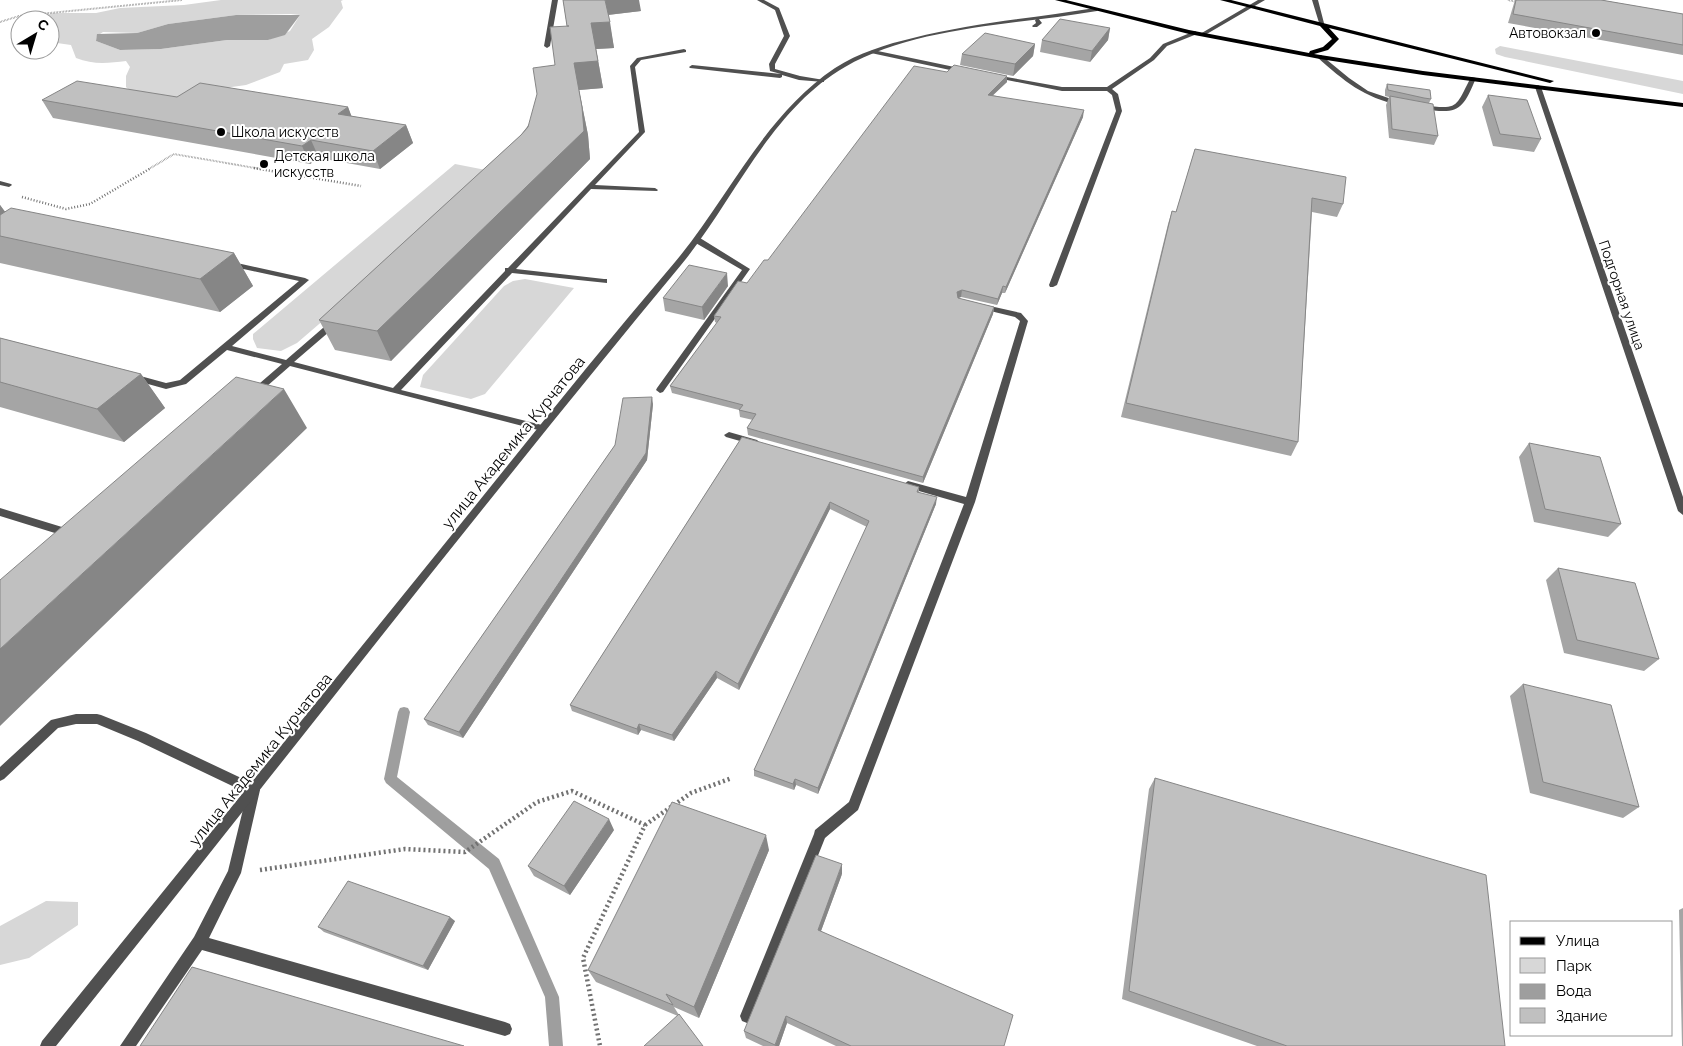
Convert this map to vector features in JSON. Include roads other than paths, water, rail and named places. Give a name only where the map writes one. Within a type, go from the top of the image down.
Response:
[{"type":"main road","points":[[1058,0],[1095,10],[1292,52],[1683,105]]},
{"type":"main road","points":[[1223,0],[1610,96]]},
{"type":"main road","points":[[1292,52],[1319,52],[1331,46],[1336,39],[1323,26]]},
{"type":"street","points":[[547,46],[555,0]]},
{"type":"street","points":[[760,0],[778,9],[787,36],[772,64],[772,70],[799,78]]},
{"type":"street","points":[[983,74],[1062,89],[1108,89],[1152,59],[1165,45],[1199,33],[1252,7],[1262,0]]},
{"type":"street","points":[[1315,0],[1323,26]]},
{"type":"street","name":"улица Академика Курчатова","points":[[47,1046],[254,790],[542,428],[697,240],[774,127],[822,81],[843,66],[873,52],[936,35],[1037,23],[1095,10]]},
{"type":"street","points":[[395,391],[508,270],[642,132],[632,66],[639,58],[684,51]]},
{"type":"street","points":[[873,52],[975,73]]},
{"type":"street","points":[[1319,56],[1356,88],[1382,100],[1409,105]]},
{"type":"street","points":[[692,67],[822,81]]},
{"type":"street","points":[[1419,106],[1447,110],[1456,108],[1462,104],[1473,78]]},
{"type":"street","name":"Подгорная улица","points":[[1538,86],[1683,511]]},
{"type":"street","points":[[1053,285],[1119,111],[1115,94],[1108,89]]},
{"type":"street","points":[[0,183],[9,185]]},
{"type":"street","points":[[589,187],[655,190]]},
{"type":"street","points":[[660,390],[746,269],[697,240]]},
{"type":"street","points":[[120,374],[166,386],[183,382],[305,280],[218,261]]},
{"type":"street","points":[[508,270],[604,281]]},
{"type":"street","points":[[747,1016],[820,834],[854,806],[970,502],[1024,322],[1018,315],[970,304]]},
{"type":"street","points":[[251,396],[340,318]]},
{"type":"street","points":[[226,347],[542,428]]},
{"type":"street","points":[[729,435],[766,445]]},
{"type":"street","points":[[896,481],[970,502]]},
{"type":"street","points":[[0,512],[80,537]]},
{"type":"street","points":[[0,774],[55,724],[76,719],[97,719],[142,737],[254,790],[234,874],[199,942],[127,1046]]},
{"type":"street","points":[[199,942],[505,1029]]},
{"type":"water","points":[[236,15],[300,15],[285,35],[268,40],[227,40],[161,49],[120,50],[96,41],[97,34],[137,33],[168,24]]},
{"type":"waterway","points":[[404,712],[390,779],[494,864],[552,997],[556,1046]]},
{"type":"place","name":"Автовокзал","points":[[1596,33]]},
{"type":"place","name":"Школа искусств","points":[[221,132]]},
{"type":"place","name":"Детская школа искусств","points":[[264,164]]}]
